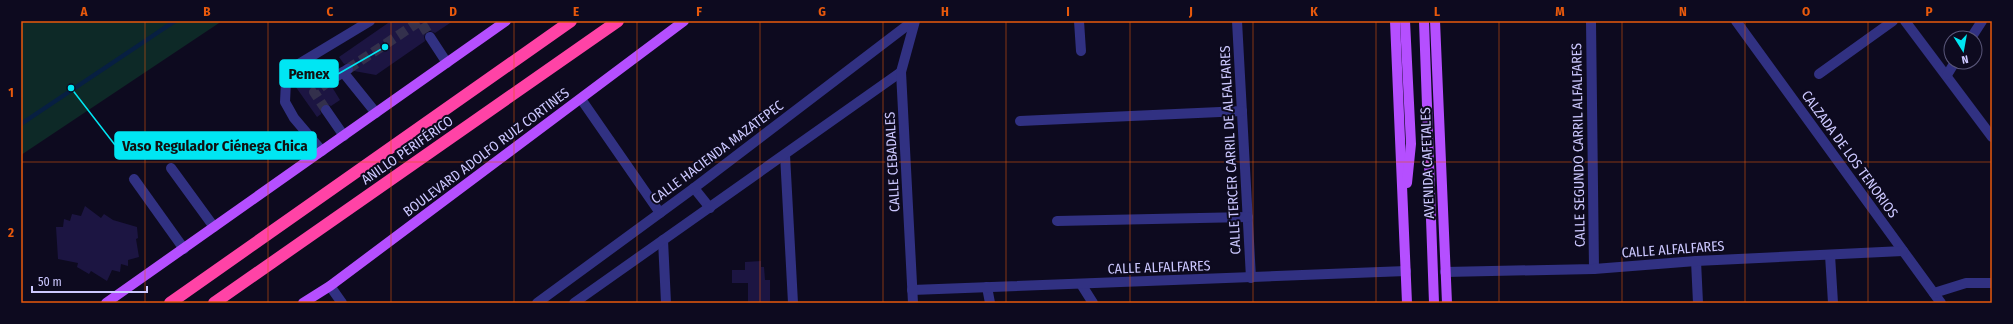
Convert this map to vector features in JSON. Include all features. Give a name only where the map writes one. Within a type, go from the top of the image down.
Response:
[{"type":"highway","name":"ANILLO PERIFÉRICO","points":[[170,303],[571,21]]},
{"type":"highway","name":"ANILLO PERIFÉRICO","points":[[214,303],[618,21]]},
{"type":"main road","name":"BOULEVARD ADOLFO RUIZ CORTINES","points":[[305,303],[330,286],[684,21]]},
{"type":"main road","name":"AVENIDA CAFETALES","points":[[1395,21],[1407,303]]},
{"type":"main road","points":[[1405,21],[1411,144],[1407,183],[1408,231],[1405,240]]},
{"type":"main road","points":[[1424,21],[1434,303]]},
{"type":"main road","name":"AVENIDA CAFETALES","points":[[1435,21],[1446,303]]},
{"type":"main road","points":[[106,303],[503,22]]},
{"type":"street","points":[[322,151],[294,118],[285,102],[286,81],[297,65],[370,21]]},
{"type":"street","name":"CALLE CEBADALES","points":[[913,303],[901,72],[914,21]]},
{"type":"street","name":"CALLE HACIENDA MAZATEPEC","points":[[537,303],[694,188],[914,21]]},
{"type":"street","points":[[1079,21],[1080,51]]},
{"type":"street","name":"CALLE TERCER CARRIL DE ALFALFARES","points":[[1237,21],[1251,278]]},
{"type":"street","name":"CALLE SEGUNDO CARRIL ALFALFARES","points":[[1591,21],[1594,269]]},
{"type":"street","name":"CALZADA DE LOS TENORIOS","points":[[1736,21],[1941,303]]},
{"type":"street","points":[[1819,74],[1892,21]]},
{"type":"street","points":[[1905,21],[1992,137]]},
{"type":"street","points":[[1976,30],[1982,21]]},
{"type":"street","points":[[430,37],[447,62]]},
{"type":"street","points":[[328,82],[346,70],[376,113]]},
{"type":"street","points":[[1947,75],[1950,70]]},
{"type":"street","points":[[574,303],[901,72]]},
{"type":"street","points":[[581,99],[660,213]]},
{"type":"street","points":[[326,110],[344,136]]},
{"type":"street","points":[[1020,120],[1242,111]]},
{"type":"street","points":[[785,155],[792,303]]},
{"type":"street","points":[[171,168],[214,227]]},
{"type":"street","points":[[134,179],[184,249]]},
{"type":"street","points":[[694,188],[710,208]]},
{"type":"street","points":[[1057,221],[1248,217]]},
{"type":"street","points":[[663,240],[666,303]]},
{"type":"street","name":"CALLE ALFALFARES","points":[[1445,272],[1594,269],[1696,261],[1904,251]]},
{"type":"street","points":[[1830,255],[1833,303]]},
{"type":"street","points":[[1696,261],[1698,303]]},
{"type":"street","name":"CALLE ALFALFARES","points":[[912,290],[1251,278],[1406,270]]},
{"type":"street","points":[[1934,293],[1966,282],[1992,283]]},
{"type":"street","points":[[1080,284],[1093,303]]},
{"type":"street","points":[[330,286],[342,303]]},
{"type":"street","points":[[987,287],[990,303]]},
{"type":"green space","points":[[21,21],[222,21],[21,155]]},
{"type":"building","points":[[391,21],[453,21],[435,33],[430,31],[426,32],[424,37],[425,41],[376,75],[354,71],[354,66],[351,63],[344,64],[339,57]]},
{"type":"building","points":[[314,62],[324,77],[322,82],[323,86],[328,88],[332,87],[340,100],[331,106],[326,104],[322,105],[320,110],[321,114],[317,117],[293,83],[301,71]]},
{"type":"building","points":[[85,206],[101,218],[104,214],[113,220],[137,227],[138,238],[136,239],[139,257],[128,260],[128,266],[121,264],[120,272],[112,270],[107,281],[91,271],[89,274],[77,267],[78,263],[58,259],[56,227],[63,227],[64,219],[70,221],[72,214],[81,216]]},
{"type":"building","points":[[761,261],[761,267],[764,267],[765,280],[770,280],[770,303],[748,303],[748,283],[732,283],[732,270],[745,270],[745,262]]},
{"type":"waterway","points":[[21,124],[175,21]]},
{"type":"tunnel","points":[[348,69],[420,21],[430,37]]},
{"type":"tunnel","points":[[326,110],[314,92],[328,82]]},
{"type":"place","name":"Pemex","points":[[385,47]]},
{"type":"place","name":"Vaso Regulador Ciénega Chica","points":[[71,88]]}]
